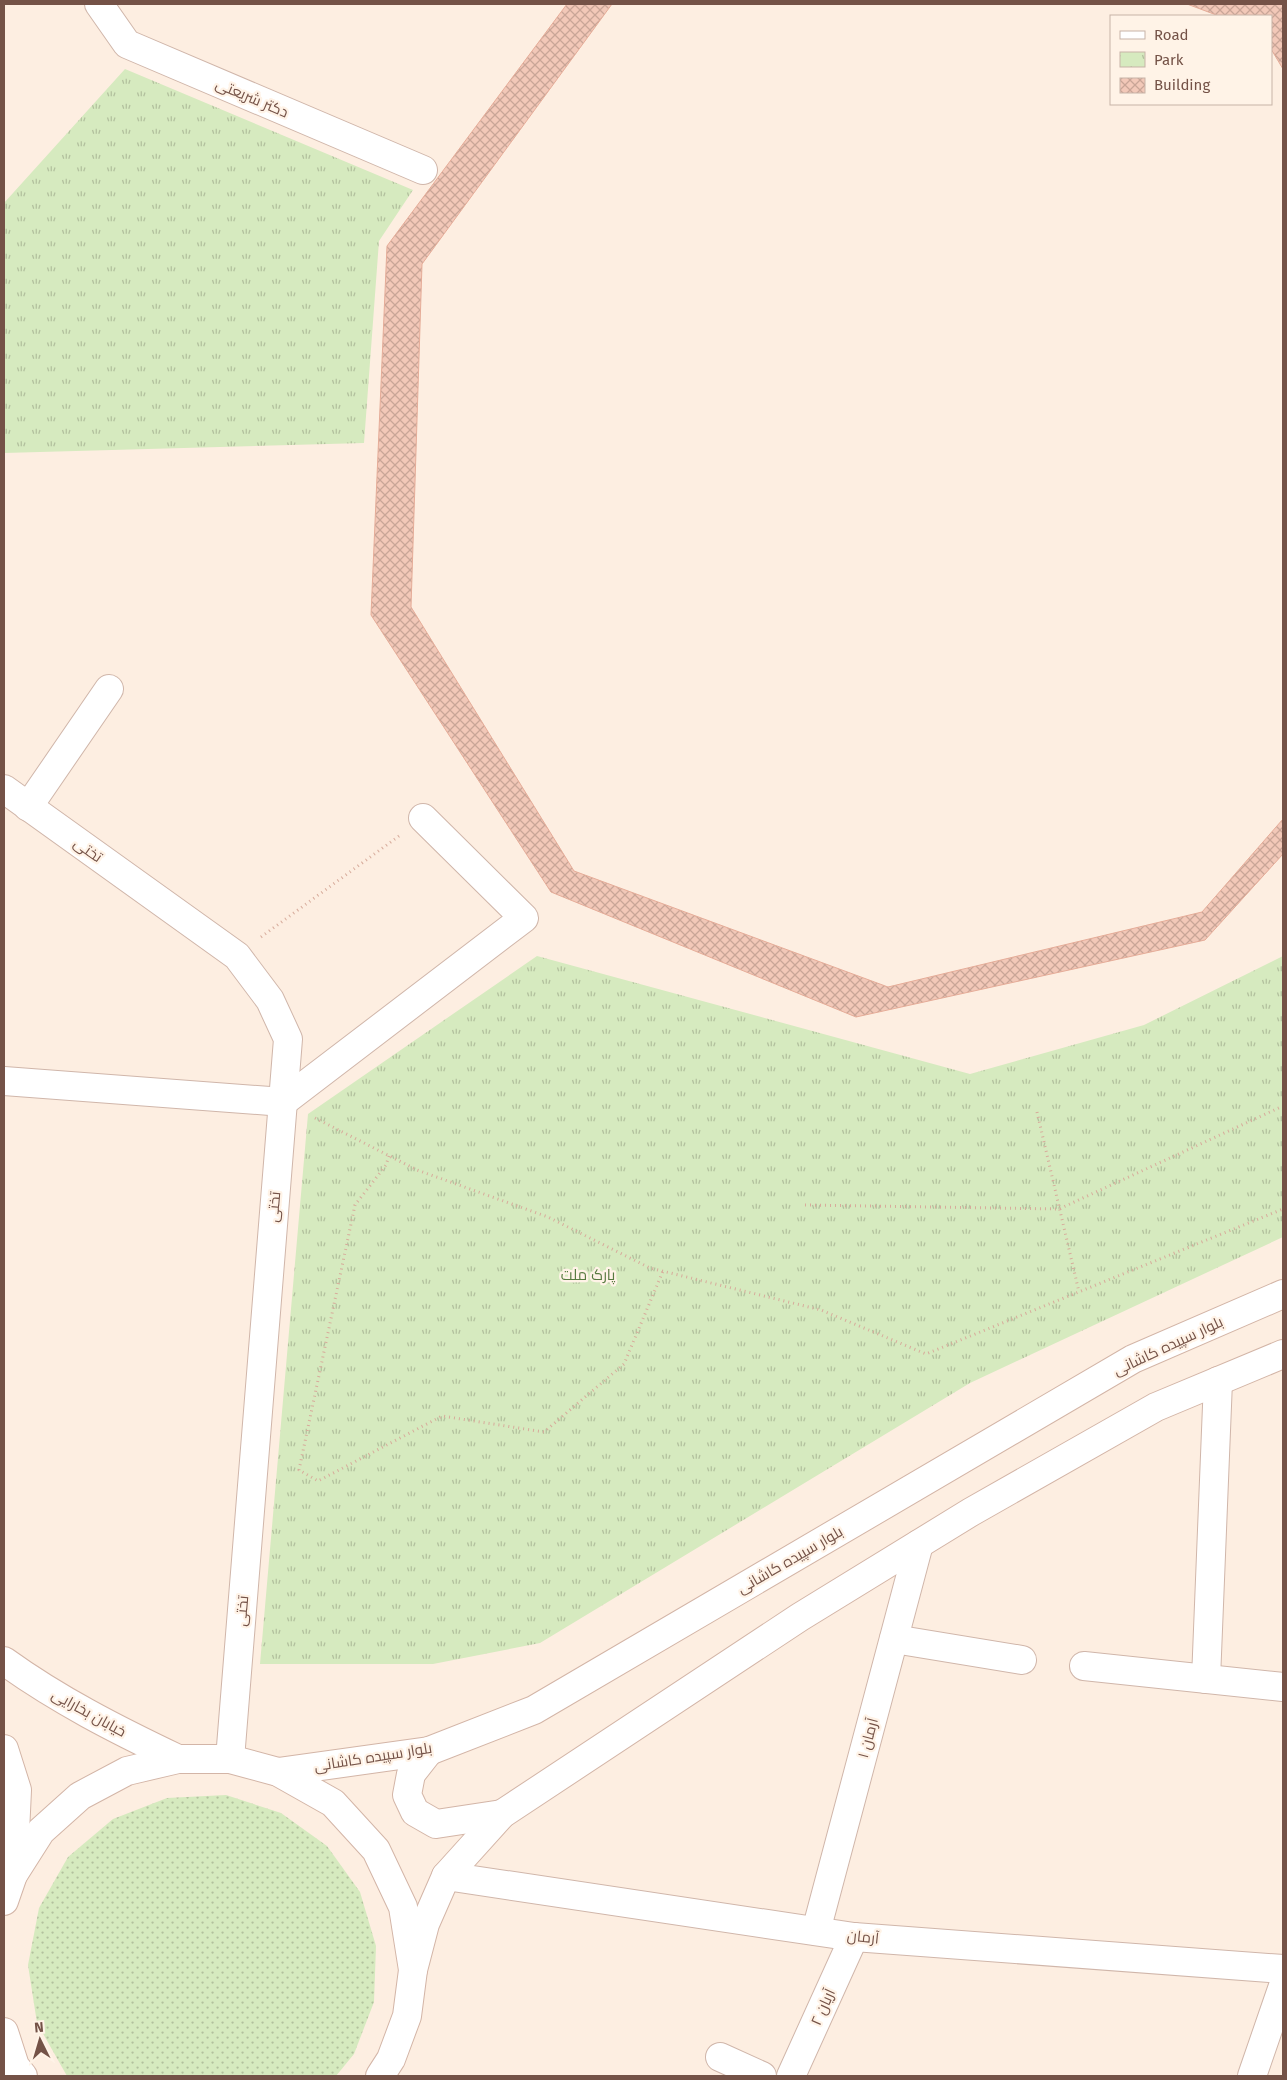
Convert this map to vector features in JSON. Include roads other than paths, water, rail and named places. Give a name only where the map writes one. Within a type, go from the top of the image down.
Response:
[{"type":"street","name":"دکتر شریعتی","points":[[99,4],[127,44],[422,170]]},
{"type":"street","points":[[28,807],[109,689]]},
{"type":"street","name":"تختی","points":[[4,789],[237,956],[270,1000],[288,1040],[230,1759]]},
{"type":"street","points":[[4,1081],[283,1102],[524,918],[423,818]]},
{"type":"street","name":"بلوار سپیده کاشانی","points":[[278,1772],[429,1751],[534,1710],[1133,1359],[1283,1294]]},
{"type":"street","points":[[388,2071],[407,2016],[413,1970],[425,1924],[446,1876],[502,1814],[800,1616],[919,1544],[1156,1407],[1283,1354]]},
{"type":"street","points":[[1206,1679],[1218,1381]]},
{"type":"street","name":"آرمان ۱","points":[[816,1931],[919,1544]]},
{"type":"street","points":[[894,1638],[1022,1660]]},
{"type":"street","name":"خیابان بخارایی","points":[[4,1661],[34,1683],[103,1723],[178,1759]]},
{"type":"street","points":[[1084,1666],[1283,1687]]},
{"type":"street","points":[[4,1749],[17,1790],[13,1875]]},
{"type":"street","points":[[429,1751],[411,1774],[407,1795],[415,1812],[436,1824],[502,1814]]},
{"type":"street","points":[[4,1900],[13,1875],[41,1831],[80,1796],[127,1771],[178,1759],[230,1759],[278,1772],[333,1803],[376,1850],[403,1907],[413,1970]]},
{"type":"street","name":"آرمان","points":[[446,1876],[854,1937],[1283,1969]]},
{"type":"street","name":"آریان ۲","points":[[791,2076],[854,1937]]},
{"type":"street","points":[[1252,2076],[1283,1986]]},
{"type":"street","points":[[4,2032],[15,2066],[23,2076]]},
{"type":"street","points":[[720,2057],[762,2076]]},
{"type":"park label","name":"پارک ملت","points":[[588,1275]]}]
